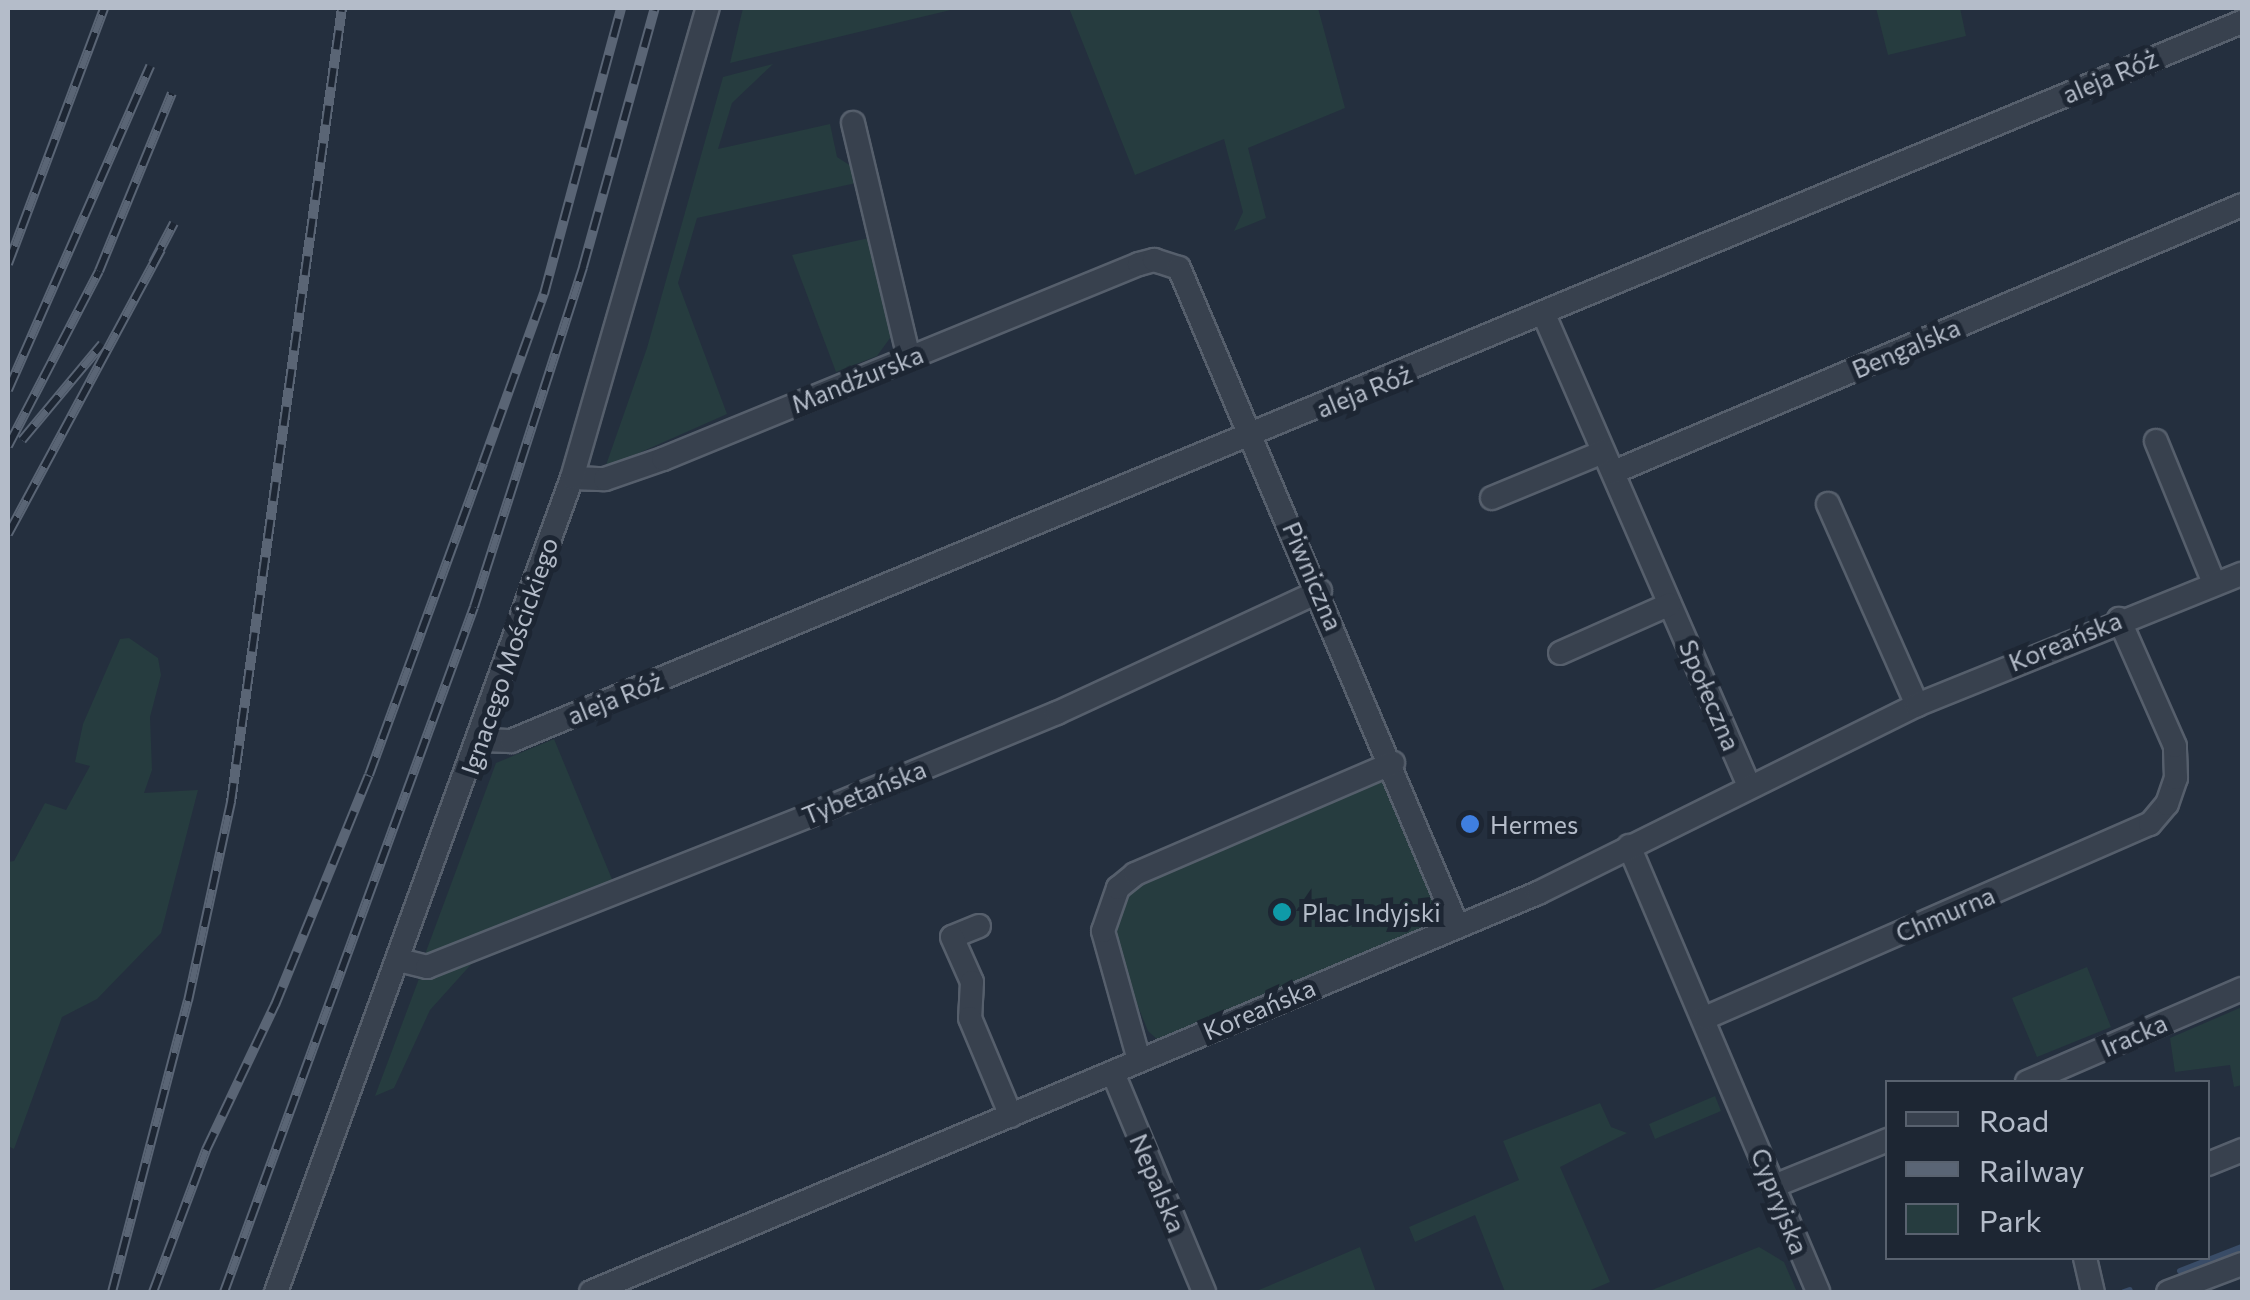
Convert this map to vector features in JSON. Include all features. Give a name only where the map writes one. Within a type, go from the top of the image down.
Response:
[{"type":"street","name":"Ignacego Mościckiego","points":[[276,1292],[480,740],[572,478],[708,8]]},
{"type":"street","name":"aleja Róż","points":[[480,740],[511,741],[1545,316],[2242,22]]},
{"type":"street","points":[[853,123],[909,358]]},
{"type":"street","name":"Bengalska","points":[[1608,462],[2242,205]]},
{"type":"street","name":"Piwniczna","points":[[1139,264],[1166,262],[1188,283],[1457,925]]},
{"type":"street","name":"Mandżurska","points":[[572,478],[604,479],[663,459],[1139,264]]},
{"type":"street","name":"Społeczna","points":[[1545,316],[1749,786]]},
{"type":"street","points":[[2156,441],[2214,583]]},
{"type":"street","points":[[1492,498],[1608,462]]},
{"type":"street","points":[[1828,504],[1917,704]]},
{"type":"street","name":"Koreańska","points":[[591,1292],[1457,925],[1629,846],[1917,704],[2119,619],[2242,574]]},
{"type":"street","name":"Tybetańska","points":[[400,960],[419,967],[438,963],[813,814],[1057,713],[1320,591]]},
{"type":"street","points":[[1560,653],[1670,604]]},
{"type":"street","name":"Chmurna","points":[[1705,1018],[2150,824],[2167,804],[2176,778],[2175,746],[2119,619]]},
{"type":"street","points":[[1139,1060],[1104,931],[1118,888],[1135,874],[1392,763]]},
{"type":"street","points":[[1629,846],[1705,1018]]},
{"type":"street","points":[[979,926],[952,937],[972,982],[970,1018],[1011,1116]]},
{"type":"street","name":"Iracka","points":[[2031,1080],[2242,989]]},
{"type":"street","name":"Cypryjska","points":[[1705,1018],[1818,1292]]},
{"type":"street","name":"Nepalska","points":[[1112,1074],[1204,1292]]},
{"type":"street","points":[[1774,1186],[1885,1141]]},
{"type":"street","points":[[2210,1163],[2242,1150]]},
{"type":"street","points":[[2085,1260],[2093,1292]]},
{"type":"street","points":[[2168,1292],[2242,1264]]},
{"type":"green space","points":[[743,8],[959,8],[730,63]]},
{"type":"green space","points":[[1069,8],[1318,8],[1345,108],[1248,148],[1266,218],[1234,231],[1243,212],[1224,139],[1135,175]]},
{"type":"green space","points":[[1876,8],[1960,8],[1966,36],[1888,55]]},
{"type":"green space","points":[[773,64],[732,103],[718,149],[830,124],[837,157],[851,166],[856,183],[697,218],[678,283],[727,414],[605,468],[647,348],[723,77]]},
{"type":"green space","points":[[869,238],[893,334],[877,356],[836,372],[792,255]]},
{"type":"green space","points":[[129,638],[158,658],[161,675],[150,717],[152,770],[144,793],[198,790],[161,933],[97,999],[62,1017],[14,1149],[8,1146],[8,862],[14,861],[45,803],[66,810],[90,766],[75,762],[83,724],[120,639]]},
{"type":"green space","points":[[554,739],[614,884],[424,957],[496,763]]},
{"type":"green space","name":"Plac Indyjski","points":[[1376,779],[1389,780],[1444,912],[1440,924],[1160,1042],[1148,1031],[1110,938],[1126,891]]},
{"type":"green space","points":[[475,960],[430,1010],[394,1088],[375,1096],[420,976]]},
{"type":"green space","points":[[2087,967],[2111,1027],[2037,1057],[2012,998]]},
{"type":"green space","points":[[2242,1007],[2242,1085],[2234,1087],[2230,1065],[2175,1072],[2170,1038]]},
{"type":"green space","points":[[1715,1096],[1721,1111],[1655,1139],[1649,1124]]},
{"type":"green space","points":[[1600,1103],[1611,1127],[1627,1133],[1560,1167],[1610,1282],[1586,1292],[1505,1292],[1475,1215],[1415,1242],[1409,1227],[1519,1180],[1503,1141]]},
{"type":"green space","points":[[1360,1247],[1376,1292],[1254,1292],[1311,1268]]},
{"type":"green space","points":[[1759,1247],[1784,1262],[1797,1292],[1647,1292]]},
{"type":"waterway","points":[[2210,1259],[2242,1247]]},
{"type":"waterway","points":[[2180,1271],[2208,1260]]},
{"type":"waterway","points":[[2124,1292],[2130,1290]]},
{"type":"railway","points":[[8,264],[104,8]]},
{"type":"railway","points":[[112,1292],[188,1001],[231,802],[342,8]]},
{"type":"railway","points":[[153,1292],[206,1150],[275,1005],[369,775],[483,463],[544,294],[621,8]]},
{"type":"railway","points":[[224,1292],[474,607],[583,267],[655,8]]},
{"type":"railway","points":[[8,390],[150,66]]},
{"type":"railway","points":[[8,446],[99,271],[172,93]]},
{"type":"railway","points":[[153,263],[174,223]]},
{"type":"railway","points":[[8,534],[161,250]]},
{"type":"railway","points":[[22,440],[102,344]]},
{"type":"place","name":"Hermes","points":[[1470,824]]},
{"type":"place","name":"Plac Indyjski","points":[[1282,912]]}]
